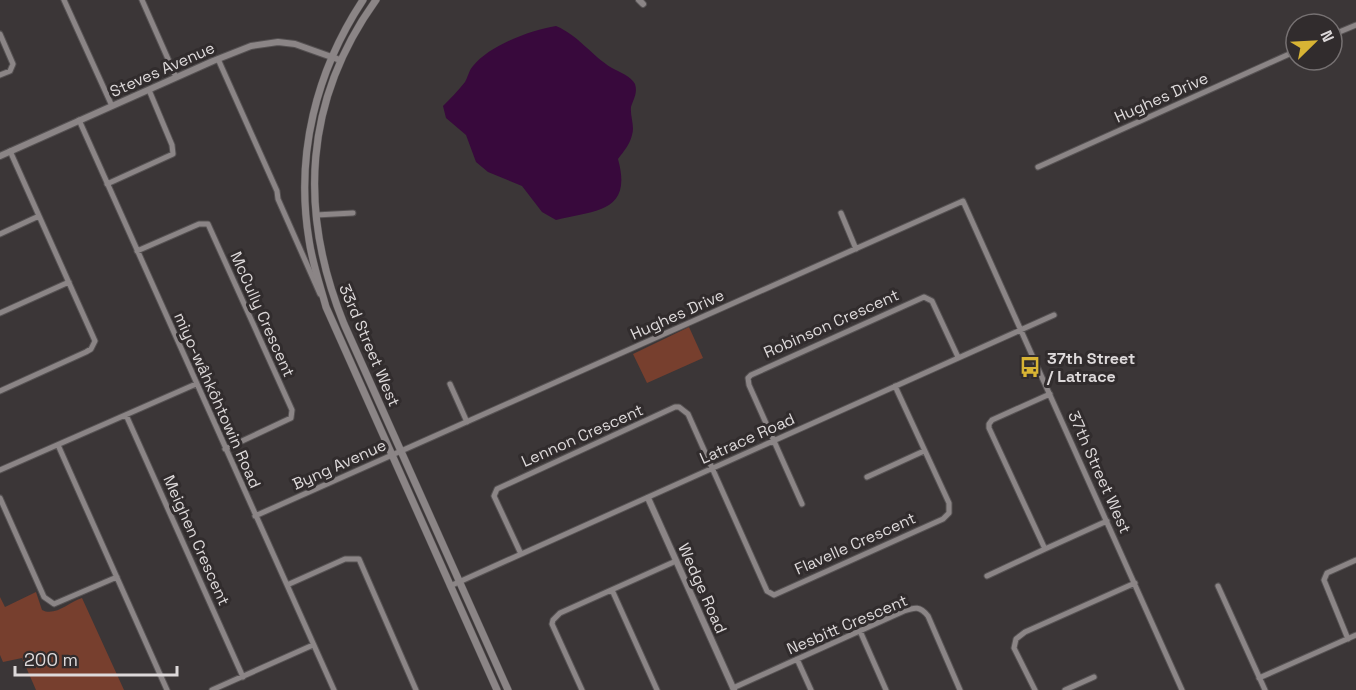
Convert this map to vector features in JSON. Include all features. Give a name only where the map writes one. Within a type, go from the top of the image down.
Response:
[{"type":"main road","name":"33rd Street West","points":[[363,0],[347,25],[316,99],[307,144],[305,169],[304,196],[309,242],[326,307],[496,690]]},
{"type":"main road","name":"33rd Street West","points":[[376,0],[340,60],[329,90],[318,136],[314,184],[319,242],[329,285],[344,324],[508,690]]},
{"type":"street","points":[[64,0],[112,106]]},
{"type":"street","points":[[142,0],[176,77]]},
{"type":"street","points":[[0,34],[13,64],[10,71],[0,75]]},
{"type":"street","name":"Steves Avenue","points":[[0,156],[251,46],[278,42],[295,44],[340,60]]},
{"type":"street","name":"Hughes Drive","points":[[1038,167],[1284,56]]},
{"type":"street","name":"33rd Street West","points":[[218,59],[326,307]]},
{"type":"street","points":[[107,184],[173,154],[172,145],[149,90]]},
{"type":"street","name":"miyo-wâhkôhtowin Road","points":[[79,120],[334,690]]},
{"type":"street","points":[[0,391],[91,349],[95,341],[10,151]]},
{"type":"street","name":"Hughes Drive","points":[[401,452],[963,201]]},
{"type":"street","name":"37th Street West","points":[[963,201],[1182,690]]},
{"type":"street","points":[[316,215],[353,213]]},
{"type":"street","points":[[841,213],[856,249]]},
{"type":"street","points":[[0,234],[39,216]]},
{"type":"street","name":"McCully Crescent","points":[[137,251],[199,224],[208,224],[292,410],[291,418],[225,449]]},
{"type":"street","points":[[0,313],[69,282]]},
{"type":"street","name":"Robinson Crescent","points":[[774,441],[749,385],[748,378],[753,373],[924,297],[932,301],[958,357]]},
{"type":"street","name":"Latrace Road","points":[[450,586],[1054,315]]},
{"type":"street","points":[[0,470],[196,384]]},
{"type":"street","points":[[450,384],[467,422]]},
{"type":"street","name":"Flavelle Crescent","points":[[712,468],[767,591],[774,595],[947,516],[949,503],[895,386]]},
{"type":"street","points":[[1045,549],[989,424],[992,420],[1050,394]]},
{"type":"street","name":"Lennon Crescent","points":[[521,554],[494,496],[497,489],[675,407],[683,409],[688,414],[712,468]]},
{"type":"street","name":"Meighen Crescent","points":[[126,415],[243,677]]},
{"type":"street","points":[[774,441],[802,504]]},
{"type":"street","points":[[58,445],[167,690]]},
{"type":"street","points":[[867,477],[924,451]]},
{"type":"street","name":"Byng Avenue","points":[[255,516],[401,452]]},
{"type":"street","points":[[0,498],[44,597],[54,604],[117,577]]},
{"type":"street","name":"Wedge Road","points":[[648,498],[733,689]]},
{"type":"street","points":[[987,576],[1107,521]]},
{"type":"street","points":[[287,585],[345,560],[358,559],[416,690]]},
{"type":"street","points":[[1348,639],[1324,580],[1328,573],[1356,560]]},
{"type":"street","points":[[582,690],[552,624],[553,620],[560,613],[676,561]]},
{"type":"street","points":[[1035,690],[1014,648],[1016,639],[1025,632],[1135,583]]},
{"type":"street","points":[[1218,586],[1265,690]]},
{"type":"street","points":[[612,590],[657,690]]},
{"type":"street","name":"Nesbitt Crescent","points":[[733,689],[904,611],[920,608],[928,616],[960,690]]},
{"type":"street","points":[[860,631],[886,690]]},
{"type":"street","points":[[1259,678],[1356,635]]},
{"type":"street","points":[[213,690],[313,645]]},
{"type":"street","points":[[797,659],[811,690]]},
{"type":"street","points":[[1065,690],[1094,677]]},
{"type":"shaded area","points":[[556,26],[571,35],[612,68],[625,74],[635,84],[636,90],[631,107],[632,135],[618,159],[621,177],[620,190],[615,199],[597,211],[556,220],[542,212],[522,186],[488,172],[476,162],[466,135],[446,118],[443,106],[465,82],[470,69],[480,58],[500,45],[523,35]]},
{"type":"shaded area","points":[[689,327],[703,358],[647,383],[633,354]]},
{"type":"shaded area","points":[[36,592],[42,610],[47,612],[57,610],[82,598],[124,690],[36,690],[22,658],[3,662],[0,655],[0,597],[5,607]]},
{"type":"place","name":"37th Street / Latrace","points":[[1030,367]]}]
